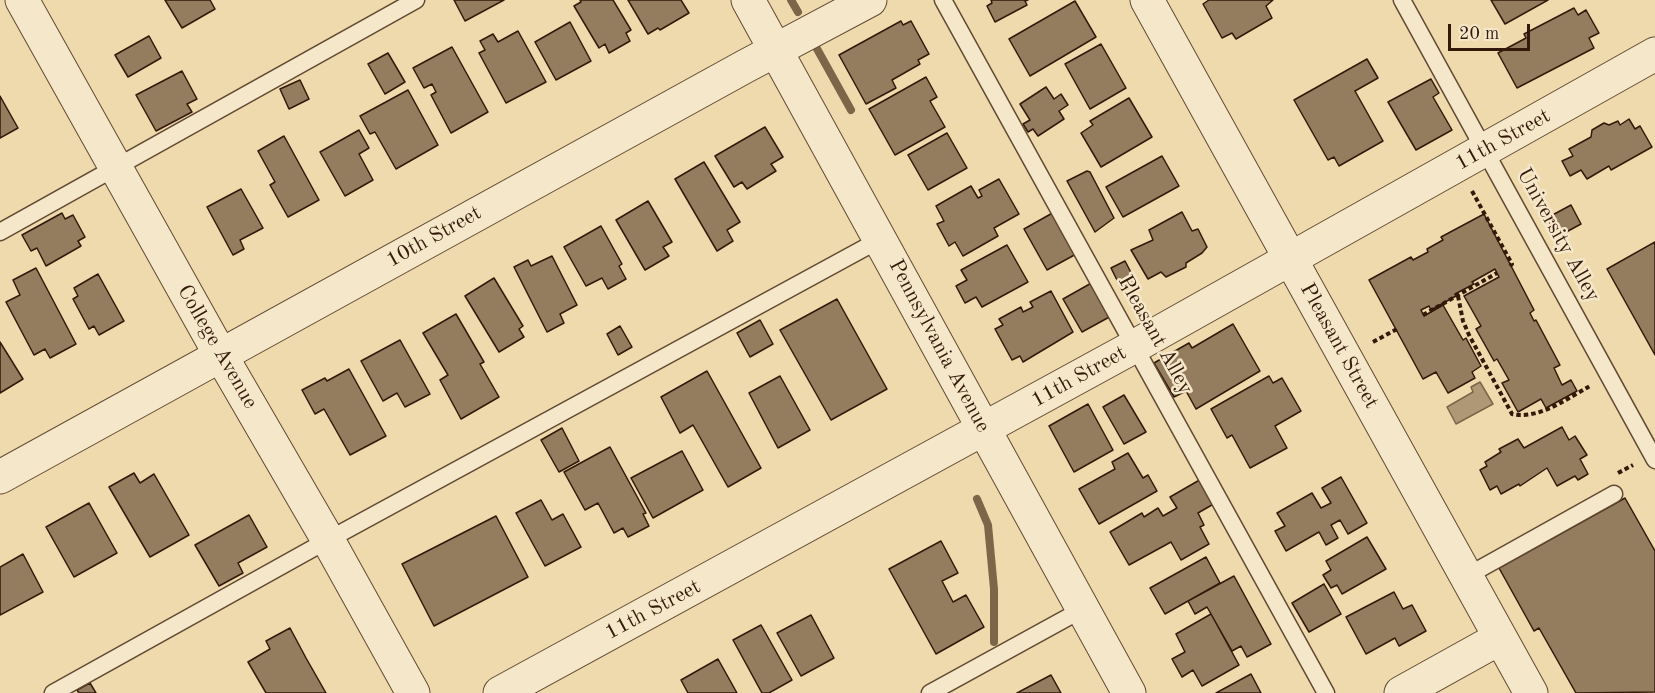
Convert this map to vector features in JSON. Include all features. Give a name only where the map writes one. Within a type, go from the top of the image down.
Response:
[{"type":"street","name":"College Avenue","points":[[22,0],[413,693]]},
{"type":"street","name":"Pennsylvania Avenue","points":[[748,0],[1129,693]]},
{"type":"street","name":"10th Street","points":[[0,477],[220,354],[870,0]]},
{"type":"street","name":"Pleasant Street","points":[[1147,0],[1531,693]]},
{"type":"street","name":"11th Street","points":[[500,693],[984,430],[1655,54]]},
{"type":"street","points":[[1401,693],[1500,638]]},
{"type":"lane","points":[[0,232],[416,0]]},
{"type":"lane","name":"Pleasant Alley","points":[[943,0],[1326,693]]},
{"type":"lane","name":"University Alley","points":[[1402,0],[1655,460]]},
{"type":"lane","points":[[53,693],[328,540],[881,239]]},
{"type":"lane","points":[[1467,576],[1614,494]]},
{"type":"lane","points":[[930,693],[1083,609]]},
{"type":"path","points":[[1469,185],[1511,262],[1510,266]]},
{"type":"path","points":[[1424,315],[1497,273]]},
{"type":"path","points":[[1458,296],[1463,321],[1469,335],[1510,411],[1515,415],[1545,410],[1608,375]]},
{"type":"path","points":[[1373,342],[1397,329]]},
{"type":"shaded area","points":[[1480,382],[1493,404],[1456,424],[1447,407],[1473,392],[1471,387]]},
{"type":"building","points":[[165,0],[210,0],[215,9],[182,28]]},
{"type":"building","points":[[454,0],[504,0],[465,21]]},
{"type":"building","points":[[580,0],[613,0],[631,30],[626,33],[630,41],[609,53],[605,44],[599,48],[574,6],[581,2]]},
{"type":"building","points":[[628,0],[681,0],[689,13],[660,30],[658,28],[648,34]]},
{"type":"building","points":[[991,0],[1028,0],[1025,1],[1027,5],[995,22],[987,6],[992,3]]},
{"type":"building","points":[[1209,0],[1273,0],[1266,6],[1272,18],[1236,39],[1232,33],[1222,38],[1203,4]]},
{"type":"building","points":[[1491,0],[1548,0],[1505,24]]},
{"type":"building","points":[[1075,1],[1096,37],[1030,76],[1009,39]]},
{"type":"building","points":[[1574,8],[1578,15],[1586,10],[1599,33],[1589,38],[1594,48],[1517,88],[1498,53],[1526,38],[1524,34]]},
{"type":"building","points":[[901,21],[903,25],[911,21],[929,54],[918,60],[920,64],[892,80],[896,88],[866,104],[839,55]]},
{"type":"building","points":[[570,22],[591,61],[556,80],[535,42]]},
{"type":"building","points":[[518,31],[546,82],[506,103],[479,53],[485,50],[480,41],[493,34],[498,42]]},
{"type":"building","points":[[149,36],[161,58],[128,77],[115,55]]},
{"type":"building","points":[[1101,44],[1126,88],[1090,109],[1065,64]]},
{"type":"building","points":[[452,47],[488,112],[451,133],[431,95],[436,92],[432,84],[424,88],[413,68]]},
{"type":"building","points":[[388,53],[405,82],[385,94],[368,64]]},
{"type":"building","points":[[1367,59],[1378,78],[1355,91],[1383,141],[1339,166],[1334,157],[1328,160],[1294,100]]},
{"type":"building","points":[[182,71],[197,99],[187,104],[192,112],[156,131],[136,95]]},
{"type":"building","points":[[926,77],[937,97],[930,101],[945,127],[895,155],[869,109]]},
{"type":"building","points":[[1431,79],[1439,93],[1433,97],[1452,130],[1416,150],[1388,102]]},
{"type":"building","points":[[300,80],[309,99],[289,109],[280,89]]},
{"type":"building","points":[[1046,87],[1054,99],[1061,94],[1068,105],[1059,111],[1064,119],[1038,136],[1033,129],[1028,132],[1023,124],[1030,120],[1020,104]]},
{"type":"building","points":[[408,90],[438,145],[396,169],[375,132],[370,134],[360,116]]},
{"type":"building","points":[[0,96],[18,128],[0,138]]},
{"type":"building","points":[[1129,98],[1152,137],[1101,167],[1081,133],[1093,125],[1090,121]]},
{"type":"building","points":[[1629,119],[1635,129],[1640,126],[1652,147],[1611,170],[1609,166],[1587,179],[1581,170],[1570,176],[1562,161],[1573,156],[1569,149],[1591,137],[1592,130],[1604,123],[1609,125],[1618,121],[1620,125]]},
{"type":"building","points":[[765,127],[783,157],[771,164],[776,171],[747,189],[742,182],[734,187],[715,156]]},
{"type":"building","points":[[359,130],[369,148],[359,154],[373,180],[345,196],[320,152]]},
{"type":"building","points":[[947,133],[967,168],[928,190],[908,155]]},
{"type":"building","points":[[284,136],[319,200],[288,217],[270,185],[275,182],[258,151]]},
{"type":"building","points":[[1162,156],[1179,186],[1123,217],[1106,187]]},
{"type":"building","points":[[704,162],[740,222],[727,230],[733,241],[717,251],[675,179]]},
{"type":"building","points":[[1087,171],[1090,172],[1114,218],[1095,232],[1067,181]]},
{"type":"building","points":[[999,179],[1019,214],[994,228],[998,236],[963,256],[955,242],[949,246],[937,224],[944,221],[936,206],[971,186],[978,198],[982,196],[979,190]]},
{"type":"building","points":[[241,189],[263,228],[240,240],[244,249],[233,255],[207,207]]},
{"type":"building","points":[[648,201],[672,242],[663,247],[669,256],[645,270],[616,220]]},
{"type":"building","points":[[1571,205],[1581,224],[1557,237],[1547,218]]},
{"type":"building","points":[[1056,211],[1078,253],[1047,270],[1024,229]]},
{"type":"building","points":[[1182,212],[1192,231],[1198,229],[1207,247],[1186,263],[1186,267],[1166,277],[1161,272],[1148,279],[1131,250],[1153,240],[1149,230]]},
{"type":"building","points":[[62,213],[65,219],[73,215],[85,237],[78,241],[81,246],[46,266],[37,248],[31,251],[22,235]]},
{"type":"building","points":[[1484,214],[1534,310],[1530,313],[1534,321],[1536,320],[1560,365],[1554,368],[1562,385],[1571,380],[1577,391],[1546,408],[1541,399],[1518,412],[1502,383],[1509,380],[1497,359],[1494,361],[1476,329],[1481,326],[1464,296],[1499,277],[1495,269],[1431,310],[1429,306],[1421,310],[1424,316],[1443,305],[1463,340],[1466,338],[1481,366],[1472,372],[1475,378],[1448,393],[1436,372],[1423,379],[1369,280],[1411,257],[1413,260],[1428,252],[1427,249],[1443,240],[1441,237]]},
{"type":"building","points":[[601,226],[622,264],[619,266],[626,279],[608,289],[602,278],[586,286],[564,247]]},
{"type":"building","points":[[1655,242],[1655,355],[1607,269]]},
{"type":"building","points":[[1007,245],[1028,282],[982,307],[976,297],[965,303],[956,286],[967,280],[961,270]]},
{"type":"building","points":[[552,256],[577,305],[560,314],[564,323],[547,332],[514,267],[528,260],[531,266]]},
{"type":"building","points":[[1125,261],[1136,282],[1122,290],[1111,268]]},
{"type":"building","points":[[36,268],[76,344],[50,358],[45,349],[34,355],[6,302],[20,295],[13,280]]},
{"type":"building","points":[[98,274],[124,321],[99,335],[94,326],[89,329],[73,299],[78,296],[74,288]]},
{"type":"building","points":[[494,278],[523,326],[519,329],[524,337],[499,352],[465,296]]},
{"type":"building","points":[[1095,281],[1113,315],[1082,332],[1063,299]]},
{"type":"building","points":[[1051,291],[1073,332],[1023,362],[1020,356],[1012,360],[995,329],[1003,325],[999,319],[1021,307],[1023,312],[1033,307],[1030,302]]},
{"type":"building","points":[[837,299],[887,389],[831,420],[780,330]]},
{"type":"building","points":[[456,314],[484,362],[480,364],[499,397],[461,419],[440,380],[448,375],[423,333]]},
{"type":"building","points":[[760,320],[773,344],[750,357],[737,333]]},
{"type":"building","points":[[1233,324],[1260,371],[1196,409],[1186,391],[1174,397],[1154,363],[1189,343],[1192,348]]},
{"type":"building","points":[[620,326],[632,347],[618,355],[607,334]]},
{"type":"building","points":[[400,340],[430,394],[405,407],[397,393],[383,401],[361,361]]},
{"type":"building","points":[[0,342],[23,379],[0,393]]},
{"type":"building","points":[[349,369],[386,436],[350,455],[324,409],[315,414],[302,390],[325,378],[327,381]]},
{"type":"building","points":[[707,371],[761,468],[728,487],[693,425],[680,433],[661,397]]},
{"type":"building","points":[[780,376],[810,430],[778,448],[749,393]]},
{"type":"building","points":[[1269,376],[1273,383],[1282,378],[1301,411],[1275,426],[1287,448],[1250,468],[1232,435],[1227,438],[1211,409]]},
{"type":"building","points":[[1124,395],[1146,432],[1124,444],[1103,407]]},
{"type":"building","points":[[1088,404],[1113,450],[1074,472],[1049,426]]},
{"type":"building","points":[[1562,427],[1569,440],[1575,436],[1587,455],[1580,459],[1588,474],[1578,480],[1575,476],[1557,486],[1547,468],[1520,486],[1519,484],[1501,494],[1497,486],[1490,490],[1480,470],[1487,466],[1485,462],[1501,452],[1499,449],[1518,439],[1524,448]]},
{"type":"building","points":[[562,428],[579,461],[559,472],[541,440]]},
{"type":"building","points":[[610,447],[646,513],[643,514],[649,526],[628,537],[623,528],[614,533],[598,503],[585,510],[564,472]]},
{"type":"building","points":[[682,451],[703,490],[653,518],[631,478]]},
{"type":"building","points":[[1128,453],[1143,478],[1148,475],[1157,491],[1099,524],[1079,489],[1115,469],[1112,462]]},
{"type":"building","points":[[134,473],[140,483],[154,474],[189,535],[150,557],[109,487]]},
{"type":"building","points":[[1341,477],[1367,523],[1348,534],[1340,520],[1331,525],[1338,538],[1326,545],[1319,532],[1286,551],[1275,531],[1285,526],[1277,513],[1312,493],[1321,508],[1331,503],[1322,488]]},
{"type":"building","points":[[1203,478],[1217,502],[1198,513],[1204,525],[1200,527],[1209,544],[1181,560],[1171,542],[1129,565],[1110,532],[1142,513],[1144,517],[1158,508],[1163,516],[1177,508],[1170,497]]},
{"type":"building","points":[[1625,498],[1655,551],[1655,692],[1576,693],[1539,628],[1534,631],[1499,568]]},
{"type":"building","points":[[541,500],[552,520],[563,514],[581,547],[545,566],[516,513]]},
{"type":"building","points":[[89,503],[117,553],[74,577],[46,527]]},
{"type":"building","points":[[249,515],[267,547],[238,563],[243,573],[219,586],[195,545]]},
{"type":"building","points":[[496,516],[528,577],[434,626],[402,564]]},
{"type":"building","points":[[1367,537],[1386,569],[1342,594],[1337,585],[1331,588],[1323,575],[1331,570],[1326,561]]},
{"type":"building","points":[[941,541],[958,573],[942,581],[953,602],[966,595],[984,627],[936,654],[889,569]]},
{"type":"building","points":[[23,554],[43,592],[0,615],[0,567]]},
{"type":"building","points":[[1206,557],[1220,583],[1165,614],[1150,588]]},
{"type":"building","points":[[1234,576],[1271,644],[1247,657],[1241,646],[1232,651],[1207,607],[1195,614],[1188,601]]},
{"type":"building","points":[[1324,584],[1341,614],[1309,632],[1292,603]]},
{"type":"building","points":[[1394,592],[1403,609],[1412,605],[1426,631],[1399,646],[1395,638],[1366,654],[1346,617]]},
{"type":"building","points":[[1211,614],[1239,665],[1202,686],[1193,670],[1182,677],[1172,659],[1185,652],[1176,634]]},
{"type":"building","points":[[811,615],[834,658],[801,676],[777,633]]},
{"type":"building","points":[[761,625],[792,680],[769,693],[762,693],[733,640]]},
{"type":"building","points":[[290,628],[326,693],[266,693],[248,662],[270,649],[266,641]]},
{"type":"building","points":[[718,659],[737,693],[688,693],[681,680]]},
{"type":"building","points":[[1251,674],[1261,693],[1216,693]]},
{"type":"building","points":[[1051,675],[1061,693],[1017,693]]},
{"type":"building","points":[[90,683],[96,693],[79,693],[77,690]]},
{"type":"waterway","points":[[791,0],[798,12]]},
{"type":"waterway","points":[[816,47],[851,110]]},
{"type":"waterway","points":[[977,499],[988,525],[994,589],[994,642]]}]
